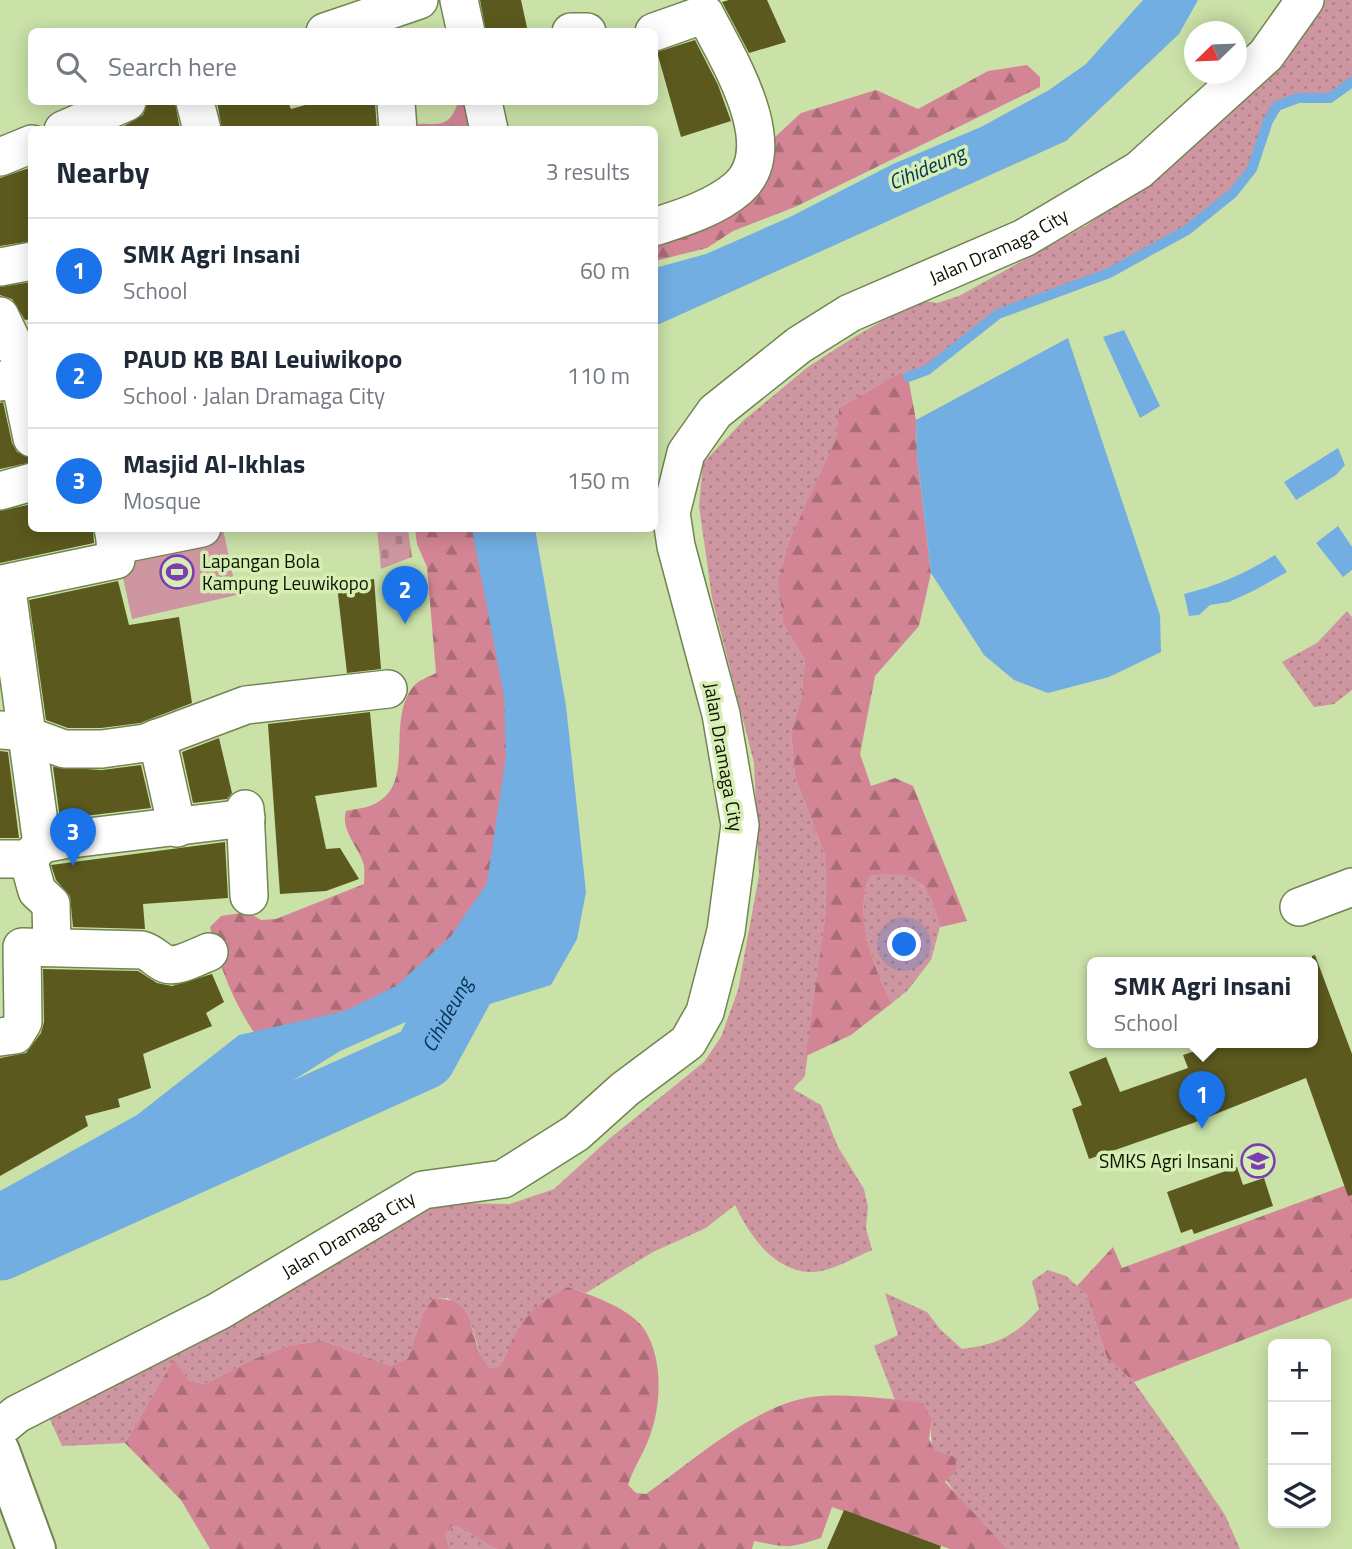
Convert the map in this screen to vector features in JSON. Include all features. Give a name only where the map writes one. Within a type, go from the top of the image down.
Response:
[{"type":"highway","points":[[0,1451],[36,1549]]},
{"type":"street","points":[[459,0],[466,28]]},
{"type":"street","name":"Jalan Dramaga City","points":[[0,1428],[17,1414],[219,1311],[423,1190],[503,1179],[576,1133],[625,1089],[688,1042],[705,1012],[726,931],[740,825],[721,715],[674,535],[671,513],[686,453],[715,412],[799,345],[840,319],[1024,238],[1139,170],[1266,55],[1305,0]]},
{"type":"street","points":[[341,28],[401,13]]},
{"type":"street","points":[[658,31],[705,15],[739,79],[757,134],[753,163],[739,187],[691,215],[658,226]]},
{"type":"street","points":[[196,105],[200,126]]},
{"type":"street","points":[[396,105],[398,126]]},
{"type":"street","points":[[484,105],[488,126]]},
{"type":"street","points":[[77,126],[116,114]]},
{"type":"street","points":[[0,157],[28,146]]},
{"type":"street","points":[[0,267],[28,262]]},
{"type":"street","points":[[12,322],[26,372],[7,379],[23,395],[28,419]]},
{"type":"street","points":[[0,491],[28,483]]},
{"type":"street","points":[[114,533],[127,543],[182,532]]},
{"type":"street","points":[[52,947],[51,904],[37,891],[24,854],[6,583],[116,560],[114,533]]},
{"type":"street","points":[[15,734],[64,749],[102,749],[158,738],[246,705],[388,689]]},
{"type":"street","points":[[158,738],[177,828]]},
{"type":"street","points":[[24,854],[245,814],[249,896]]},
{"type":"street","points":[[1299,907],[1352,887]]},
{"type":"street","points":[[0,1037],[15,1035],[23,1022],[22,947],[142,950],[154,953],[166,964],[173,965],[209,952]]},
{"type":"green space","points":[[1319,0],[1352,0],[1352,82],[1330,98],[1298,98],[1277,106],[1268,121],[1252,169],[1233,193],[1187,230],[1109,273],[998,314],[927,370],[908,377],[901,372],[839,408],[836,439],[823,470],[784,625],[805,660],[801,699],[791,732],[795,777],[825,855],[826,911],[805,1076],[793,1089],[821,1105],[838,1147],[864,1189],[868,1207],[866,1228],[872,1250],[821,1271],[792,1269],[779,1262],[758,1242],[735,1205],[706,1228],[653,1252],[586,1293],[568,1287],[507,1351],[500,1366],[490,1368],[482,1361],[472,1326],[448,1298],[433,1299],[423,1313],[408,1358],[390,1366],[324,1341],[291,1345],[249,1361],[205,1384],[189,1381],[174,1361],[125,1443],[62,1446],[48,1415],[417,1213],[446,1203],[510,1204],[554,1189],[609,1139],[704,1062],[721,1037],[738,990],[759,875],[754,763],[712,598],[699,506],[703,463],[744,420],[808,367],[851,339],[918,300],[937,303],[959,296],[1087,225],[1147,179],[1238,84],[1247,84],[1247,75]]},
{"type":"green space","points":[[1027,65],[1040,77],[1040,87],[795,207],[733,231],[707,248],[658,260],[658,212],[764,158],[776,136],[801,113],[876,90],[918,109],[988,71]]},
{"type":"green space","points":[[457,105],[477,105],[474,126],[410,126],[442,123],[453,113]]},
{"type":"green space","points":[[901,372],[908,377],[916,420],[917,455],[931,573],[919,626],[875,676],[860,754],[871,786],[895,778],[913,786],[967,921],[940,927],[931,899],[919,882],[899,874],[870,876],[865,891],[864,924],[878,974],[892,1003],[851,1035],[806,1056],[826,911],[825,855],[795,777],[791,732],[801,699],[805,660],[784,625],[778,582],[790,540],[836,439],[839,408]]},
{"type":"green space","name":"Lapangan Bola Kampung Leuwikopo","points":[[201,532],[224,532],[237,595],[132,619],[117,550]]},
{"type":"green space","points":[[377,532],[408,532],[412,557],[381,569]]},
{"type":"green space","points":[[415,532],[496,532],[527,857],[399,1001],[257,1037],[228,984],[210,927],[221,916],[248,912],[261,920],[276,919],[364,884],[364,866],[348,832],[346,811],[374,804],[389,792],[398,765],[401,716],[405,701],[415,685],[436,673],[427,567],[417,544]]},
{"type":"green space","points":[[1347,611],[1352,617],[1352,690],[1334,704],[1314,707],[1282,662],[1317,643]]},
{"type":"green space","points":[[890,873],[913,876],[933,897],[940,927],[931,960],[908,990],[892,1003],[878,974],[864,924],[865,891],[870,876]]},
{"type":"green space","points":[[1352,1183],[1352,1298],[1134,1382],[1107,1358],[1087,1295],[1077,1286],[1113,1247],[1122,1268]]},
{"type":"green space","points":[[1048,1270],[1066,1276],[1087,1295],[1107,1358],[1134,1382],[1175,1440],[1225,1515],[1240,1549],[1007,1549],[954,1491],[935,1457],[931,1439],[932,1420],[903,1401],[895,1400],[874,1346],[898,1335],[885,1293],[927,1312],[940,1329],[962,1349],[1005,1338],[1030,1318],[1039,1309],[1032,1281]]},
{"type":"green space","points":[[568,1287],[611,1304],[632,1316],[652,1344],[658,1372],[658,1401],[648,1441],[628,1485],[636,1493],[646,1494],[752,1419],[798,1400],[846,1396],[923,1403],[932,1420],[929,1439],[935,1451],[955,1457],[957,1469],[945,1482],[1007,1549],[950,1549],[832,1507],[821,1538],[787,1546],[754,1541],[752,1549],[497,1549],[464,1529],[452,1526],[445,1534],[450,1549],[210,1549],[181,1500],[125,1443],[174,1360],[189,1381],[205,1384],[249,1361],[291,1345],[324,1341],[390,1366],[408,1358],[423,1313],[433,1299],[449,1300],[459,1305],[466,1313],[482,1358],[490,1368],[500,1366],[519,1328],[532,1311]]},
{"type":"green space","points":[[452,1526],[464,1529],[497,1549],[450,1549],[445,1534]]},
{"type":"water","points":[[1143,0],[1198,0],[1179,34],[1066,141],[658,325],[658,267],[706,254],[790,217],[893,164],[981,127],[1049,90],[1086,64]]},
{"type":"water","points":[[1124,330],[1160,406],[1140,418],[1103,337]]},
{"type":"water","points":[[1068,338],[1160,615],[1161,652],[1109,677],[1048,693],[1014,680],[984,655],[931,573],[917,455],[916,420]]},
{"type":"water","points":[[1338,448],[1345,465],[1336,475],[1296,500],[1284,482]]},
{"type":"water","points":[[1338,526],[1352,547],[1352,570],[1343,577],[1316,543]]},
{"type":"water","points":[[473,532],[536,532],[566,706],[586,892],[577,939],[551,985],[470,1010],[424,1014],[340,1051],[281,1088],[167,1140],[151,1165],[0,1275],[0,1191],[137,1115],[239,1035],[345,1011],[396,986],[451,936],[487,883],[506,756],[504,696]]},
{"type":"water","points":[[1275,555],[1287,572],[1229,602],[1210,605],[1199,615],[1189,616],[1184,594],[1231,578]]},
{"type":"building","points":[[480,0],[521,0],[527,28],[485,28]]},
{"type":"building","points":[[767,0],[786,42],[749,53],[722,2]]},
{"type":"building","points":[[695,40],[718,85],[731,121],[681,137],[658,52]]},
{"type":"building","points":[[147,105],[176,105],[179,126],[124,126],[143,115]]},
{"type":"building","points":[[218,105],[289,105],[291,109],[305,105],[375,105],[377,126],[221,126]]},
{"type":"building","points":[[28,168],[28,242],[0,246],[0,178]]},
{"type":"building","points":[[28,283],[28,320],[25,320],[12,299],[0,295],[0,287]]},
{"type":"building","points":[[3,402],[12,443],[17,452],[28,456],[28,463],[0,469],[0,403]]},
{"type":"building","points":[[28,505],[28,532],[93,532],[94,543],[0,563],[0,511]]},
{"type":"building","points":[[374,579],[381,669],[347,673],[337,586]]},
{"type":"building","points":[[118,581],[129,625],[179,617],[192,703],[140,723],[101,728],[68,728],[46,720],[29,600]]},
{"type":"building","points":[[370,712],[377,787],[315,796],[326,849],[340,848],[359,879],[326,891],[280,894],[268,724]]},
{"type":"building","points":[[219,738],[232,793],[227,799],[193,803],[182,752]]},
{"type":"building","points":[[0,751],[8,752],[19,838],[0,838]]},
{"type":"building","points":[[141,765],[151,808],[60,819],[53,767],[102,770]]},
{"type":"building","points":[[225,842],[228,898],[143,904],[145,929],[73,927],[70,896],[56,880],[51,865]]},
{"type":"building","points":[[1318,963],[1352,1054],[1352,1195],[1348,1196],[1306,1078],[1193,1123],[1089,1159],[1072,1109],[1082,1105],[1069,1072],[1106,1057],[1120,1092],[1188,1068],[1183,1055],[1204,1048],[1318,1048]]},
{"type":"building","points":[[43,969],[138,971],[157,983],[172,986],[212,974],[224,1002],[206,1013],[212,1026],[143,1054],[151,1088],[118,1099],[120,1107],[85,1116],[88,1126],[0,1176],[0,1058],[26,1053],[41,1033],[44,1022]]},
{"type":"building","points":[[1237,1167],[1243,1185],[1264,1178],[1273,1206],[1194,1234],[1192,1229],[1181,1233],[1167,1192]]},
{"type":"building","points":[[844,1510],[941,1546],[940,1549],[827,1549]]},
{"type":"waterway","points":[[908,377],[927,370],[998,314],[1109,273],[1187,230],[1233,193],[1252,169],[1268,121],[1277,106],[1298,98],[1330,98],[1352,82]]},
{"type":"waterway","name":"Cihideung","points":[[0,1248],[424,1057],[491,934]]},
{"type":"place","name":"Lapangan Bola Kampung Leuwikopo","points":[[177,572]]},
{"type":"place","name":"PAUD KB BAI Leuiwikopo","points":[[405,624]]},
{"type":"place","name":"Masjid Al-Ikhlas","points":[[73,866]]},
{"type":"place","name":"SMK Agri Insani","points":[[1202,1129]]},
{"type":"place","name":"SMKS Agri Insani","points":[[1258,1161]]}]
